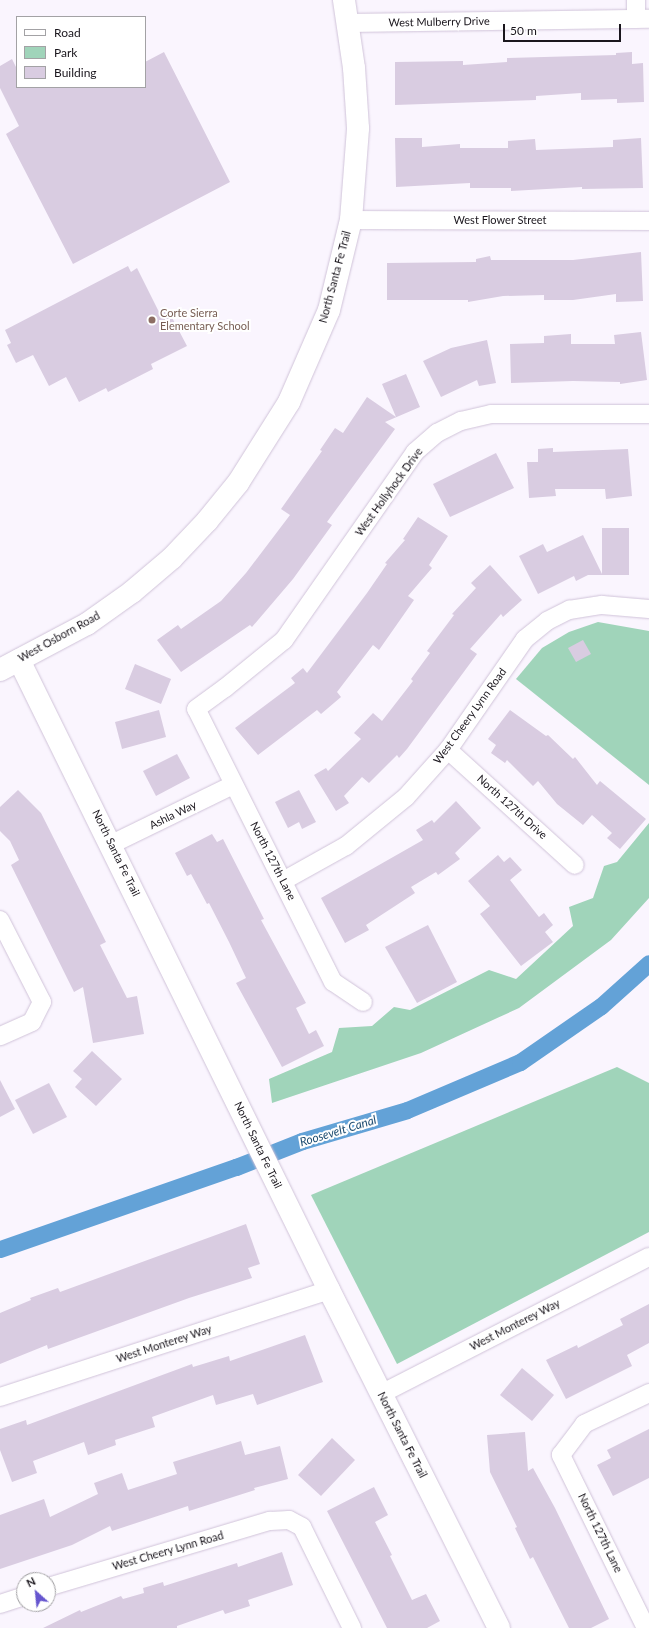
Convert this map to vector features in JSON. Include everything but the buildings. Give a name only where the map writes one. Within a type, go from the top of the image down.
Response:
[{"type":"street","name":"North Santa Fe Trail","points":[[172,558],[207,521],[238,483],[289,402],[329,310],[351,220],[358,128],[349,24],[344,0]]},
{"type":"street","points":[[636,0],[642,19]]},
{"type":"street","name":"West Mulberry Drive","points":[[349,24],[642,19]]},
{"type":"street","name":"West Flower Street","points":[[351,220],[649,221]]},
{"type":"street","name":"West Hollyhock Drive","points":[[196,708],[225,688],[284,640],[415,452],[437,433],[461,421],[491,414],[649,414]]},
{"type":"street","name":"West Osborn Road","points":[[0,670],[87,624],[132,592],[172,558]]},
{"type":"street","name":"West Cheery Lynn Road","points":[[283,881],[346,846],[406,797],[448,750],[525,639],[547,620],[569,610],[602,606],[649,609]]},
{"type":"street","name":"North Santa Fe Trail","points":[[19,660],[112,844],[250,1130],[498,1628]]},
{"type":"street","name":"North 127th Lane","points":[[196,708],[334,982],[363,1002]]},
{"type":"street","name":"North 127th Drive","points":[[448,750],[575,865]]},
{"type":"street","name":"Ashla Way","points":[[112,844],[234,785]]},
{"type":"street","points":[[0,920],[42,1002],[32,1022],[0,1036]]},
{"type":"street","name":"West Monterey Way","points":[[381,1394],[649,1257]]},
{"type":"street","name":"West Monterey Way","points":[[0,1397],[329,1290]]},
{"type":"street","name":"North 127th Lane","points":[[646,1623],[561,1455],[571,1439],[584,1424],[649,1393]]},
{"type":"street","name":"West Cheery Lynn Road","points":[[56,1585],[270,1521],[289,1520],[302,1527],[352,1628]]},
{"type":"street","points":[[0,1604],[16,1599]]},
{"type":"green space","points":[[598,622],[649,631],[649,785],[516,679],[542,648],[569,632]]},
{"type":"green space","points":[[649,823],[649,898],[611,940],[519,1008],[421,1053],[272,1103],[269,1079],[332,1052],[339,1028],[372,1026],[394,1007],[410,1010],[489,970],[516,979],[573,926],[569,907],[593,898],[604,866],[617,862]]},
{"type":"green space","points":[[617,1067],[649,1083],[649,1232],[397,1364],[311,1195]]},
{"type":"waterway","name":"Roosevelt Canal","points":[[0,1249],[236,1167],[302,1141],[407,1110],[520,1062],[601,1006],[649,963]]},
{"type":"place","name":"Corte Sierra Elementary School","points":[[152,320]]}]
